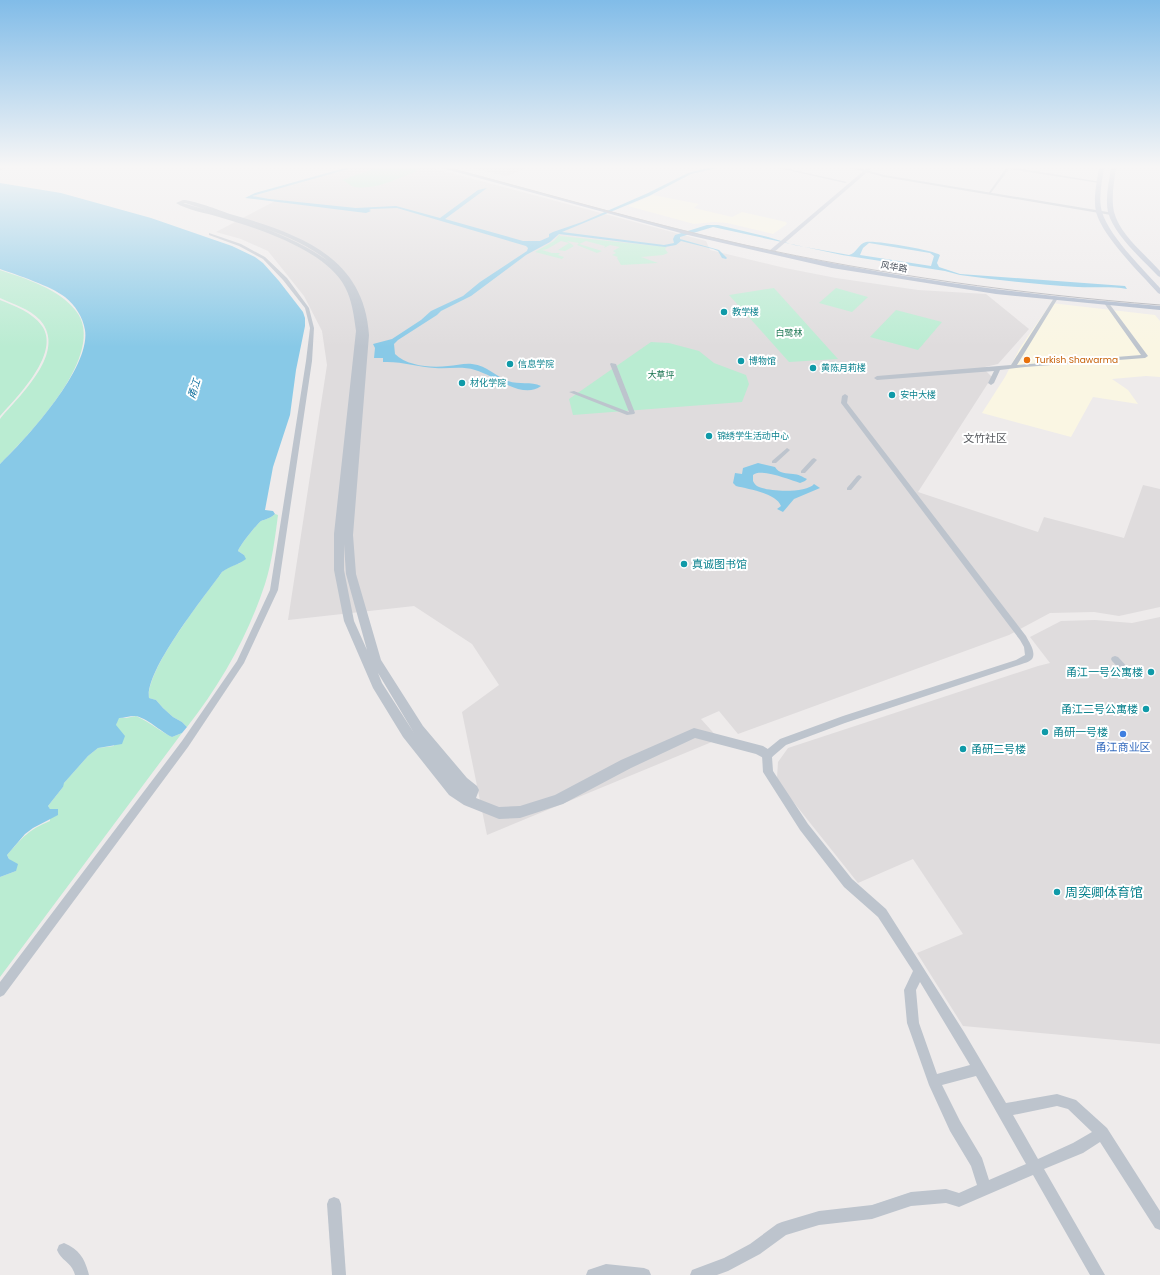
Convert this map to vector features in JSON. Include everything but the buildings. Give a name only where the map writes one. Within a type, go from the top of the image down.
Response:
[{"type":"main road","name":"风华路","points":[[669,228],[697,235],[772,245],[897,272],[977,284],[1160,303]]},
{"type":"main road","name":"风华路","points":[[702,228],[772,245],[864,271],[1056,298],[1160,308]]},
{"type":"main road","points":[[772,245],[793,228]]},
{"type":"main road","points":[[772,245],[794,228]]},
{"type":"main road","points":[[1108,228],[1160,292]]},
{"type":"main road","points":[[1119,228],[1122,233],[1160,275]]},
{"type":"street","points":[[256,228],[290,241],[311,252],[330,266],[344,281],[357,309],[359,331],[339,534],[339,570],[349,621],[377,685],[407,733],[454,791],[469,800],[499,813],[520,812],[558,800],[626,764],[694,733],[749,748],[768,755]]},
{"type":"street","points":[[270,228],[309,245],[336,265],[356,290],[363,306],[366,331],[363,351],[348,535],[351,574],[376,661],[419,730],[462,782],[472,790],[469,800]]},
{"type":"street","points":[[0,991],[185,744],[240,663],[274,590],[309,361],[311,323],[307,308],[285,279],[264,258],[240,245],[210,234]]},
{"type":"street","points":[[1013,367],[1056,298]]},
{"type":"street","points":[[877,378],[1145,356],[1106,304]]},
{"type":"street","points":[[572,392],[631,413],[613,364]]},
{"type":"street","points":[[991,383],[998,369]]},
{"type":"street","points":[[845,396],[844,403],[1023,638],[1028,647],[1029,657],[1020,662],[843,720],[783,742],[768,755],[768,772],[804,827],[848,883],[882,913],[979,1069],[1098,1275]]},
{"type":"street","points":[[774,462],[787,450]]},
{"type":"street","points":[[803,472],[814,460]]},
{"type":"street","points":[[849,489],[859,477]]},
{"type":"street","points":[[1115,659],[1129,674]]},
{"type":"street","points":[[918,970],[910,990],[913,1024],[933,1081],[955,1126],[977,1163],[985,1188]]},
{"type":"street","points":[[933,1081],[979,1069]]},
{"type":"street","points":[[1003,1110],[1057,1100],[1072,1104],[1102,1133],[1160,1223]]},
{"type":"street","points":[[697,1275],[728,1264],[754,1249],[782,1229],[819,1218],[872,1212],[911,1199],[946,1196],[959,1200],[1078,1148],[1102,1133]]},
{"type":"street","points":[[334,1204],[339,1275]]},
{"type":"street","points":[[64,1250],[79,1263],[82,1275]]},
{"type":"street","points":[[593,1275],[606,1271],[644,1275]]},
{"type":"shaded area","points":[[225,228],[655,228],[706,241],[710,250],[785,268],[836,278],[918,290],[986,294],[1029,329],[998,364],[985,367],[986,371],[992,377],[918,492],[1038,532],[1044,517],[1124,538],[1143,485],[1160,489],[1160,607],[1119,616],[1094,612],[1050,613],[1009,635],[738,734],[719,711],[701,719],[719,739],[487,835],[462,712],[499,685],[472,644],[414,606],[288,620],[327,365],[322,331],[304,296],[268,251],[241,239],[216,232]]},
{"type":"shaded area","points":[[746,228],[782,228],[773,234]]},
{"type":"shaded area","points":[[1051,303],[1155,315],[1160,321],[1160,377],[1146,376],[1112,379],[1128,390],[1138,404],[1093,397],[1071,437],[982,413],[1005,377],[1020,348]]},
{"type":"shaded area","points":[[1160,617],[1160,1044],[963,1026],[917,953],[963,934],[913,859],[858,883],[787,794],[777,778],[778,762],[788,748],[1050,663],[1030,637],[1061,621],[1095,620],[1132,623]]},
{"type":"green space","points":[[560,234],[560,236],[667,247],[665,249],[668,253],[663,255],[641,257],[658,263],[621,265],[617,258],[618,257],[612,255],[616,253],[613,251],[620,247],[610,245],[604,248],[605,246],[586,241],[579,244],[602,251],[597,253],[577,245],[579,243],[567,241],[574,246],[565,251],[558,250],[569,243],[561,241],[547,249],[542,250],[552,253],[560,253],[558,255],[564,257],[562,259],[535,252],[554,241]]},
{"type":"green space","points":[[0,270],[42,286],[61,297],[76,311],[83,328],[82,349],[74,370],[61,393],[28,434],[0,464],[0,419],[29,386],[45,359],[48,346],[47,332],[36,316],[0,298]]},
{"type":"green space","name":"白鹭林","points":[[774,288],[838,359],[789,362],[729,295]]},
{"type":"green space","points":[[836,288],[868,297],[852,312],[819,303]]},
{"type":"green space","points":[[0,300],[23,310],[38,321],[42,326],[46,337],[46,349],[42,361],[26,386],[0,416]]},
{"type":"green space","points":[[896,310],[942,322],[918,350],[870,337]]},
{"type":"green space","name":"大草坪","points":[[651,342],[669,343],[699,351],[714,363],[746,375],[749,384],[742,402],[573,415],[569,399]]},
{"type":"green space","points":[[275,514],[278,515],[270,567],[258,603],[242,641],[222,677],[187,727],[173,717],[156,700],[149,698],[151,685],[157,670],[166,652],[190,615],[222,572],[229,567],[240,563],[244,555],[238,551],[245,540],[261,521]]},
{"type":"green space","points":[[136,716],[172,737],[182,733],[0,977],[0,877],[16,871],[7,855],[26,835],[50,821],[50,809],[48,806],[63,787],[63,784],[88,756],[98,748],[114,746],[118,718]]},
{"type":"water","name":"甬江","points":[[0,228],[178,228],[232,246],[255,257],[263,263],[303,312],[305,326],[296,370],[290,415],[273,467],[265,510],[273,511],[275,514],[261,521],[256,526],[238,551],[244,555],[246,559],[222,572],[190,615],[166,652],[156,670],[150,686],[149,698],[156,700],[173,717],[187,727],[182,733],[172,737],[139,717],[133,716],[119,718],[116,725],[125,736],[122,744],[98,748],[88,756],[64,783],[63,787],[48,806],[50,809],[58,809],[58,815],[33,828],[25,834],[7,855],[9,859],[18,864],[16,871],[0,877],[0,464],[40,421],[68,383],[78,363],[84,346],[85,330],[78,312],[65,297],[43,285],[0,269]]},
{"type":"water","points":[[463,228],[475,228],[523,241],[540,241],[549,237],[549,234],[553,232],[566,228],[573,228],[562,232],[664,245],[674,243],[673,239],[675,235],[699,228],[711,228],[680,237],[680,239],[719,250],[727,258],[722,258],[718,251],[713,249],[681,241],[676,245],[665,247],[559,234],[550,242],[526,255],[471,296],[441,311],[394,344],[395,354],[413,364],[434,367],[466,364],[478,365],[508,381],[541,386],[533,390],[525,390],[508,385],[475,370],[460,368],[435,368],[396,362],[383,362],[383,358],[374,358],[375,348],[373,344],[392,339],[421,320],[431,311],[463,296],[480,282],[527,251],[528,248],[526,246]]},
{"type":"water","points":[[715,228],[728,228],[768,237],[789,244]]},
{"type":"water","points":[[866,242],[892,244],[916,248],[940,255],[937,263],[939,267],[960,274],[1125,286],[1127,289],[1034,284],[989,279],[842,255],[806,247],[849,255]],"holes":[[[869,243],[930,253],[934,256],[931,266],[860,255],[863,248]]]},
{"type":"water","points":[[758,463],[775,467],[781,472],[797,474],[807,479],[800,483],[776,475],[757,473],[753,475],[753,481],[759,487],[771,490],[788,491],[804,489],[814,484],[820,488],[794,499],[783,512],[777,509],[781,506],[774,498],[761,492],[736,486],[733,483],[735,473],[742,474],[743,468]]},
{"type":"railway","points":[[673,228],[796,256],[900,274],[1004,289],[1160,305]]},
{"type":"place","name":"教学楼","points":[[724,312]]},
{"type":"place","name":"Turkish Shawarma","points":[[1027,360]]},
{"type":"place","name":"博物馆","points":[[741,361]]},
{"type":"place","name":"信息学院","points":[[510,364]]},
{"type":"place","name":"黄陈月莉楼","points":[[813,368]]},
{"type":"place","name":"材化学院","points":[[462,383]]},
{"type":"place","name":"安中大楼","points":[[892,395]]},
{"type":"place","name":"锦绣学生活动中心","points":[[709,436]]},
{"type":"place","name":"真诚图书馆","points":[[684,564]]},
{"type":"place","name":"甬江一号公寓楼","points":[[1151,672]]},
{"type":"place","name":"甬江二号公寓楼","points":[[1146,709]]},
{"type":"place","name":"甬研一号楼","points":[[1045,732]]},
{"type":"place","name":"甬江商业区","points":[[1123,734]]},
{"type":"place","name":"甬研二号楼","points":[[963,749]]},
{"type":"place","name":"周奕卿体育馆","points":[[1057,892]]},
{"type":"district","name":"文竹社区","points":[[985,438]]}]
